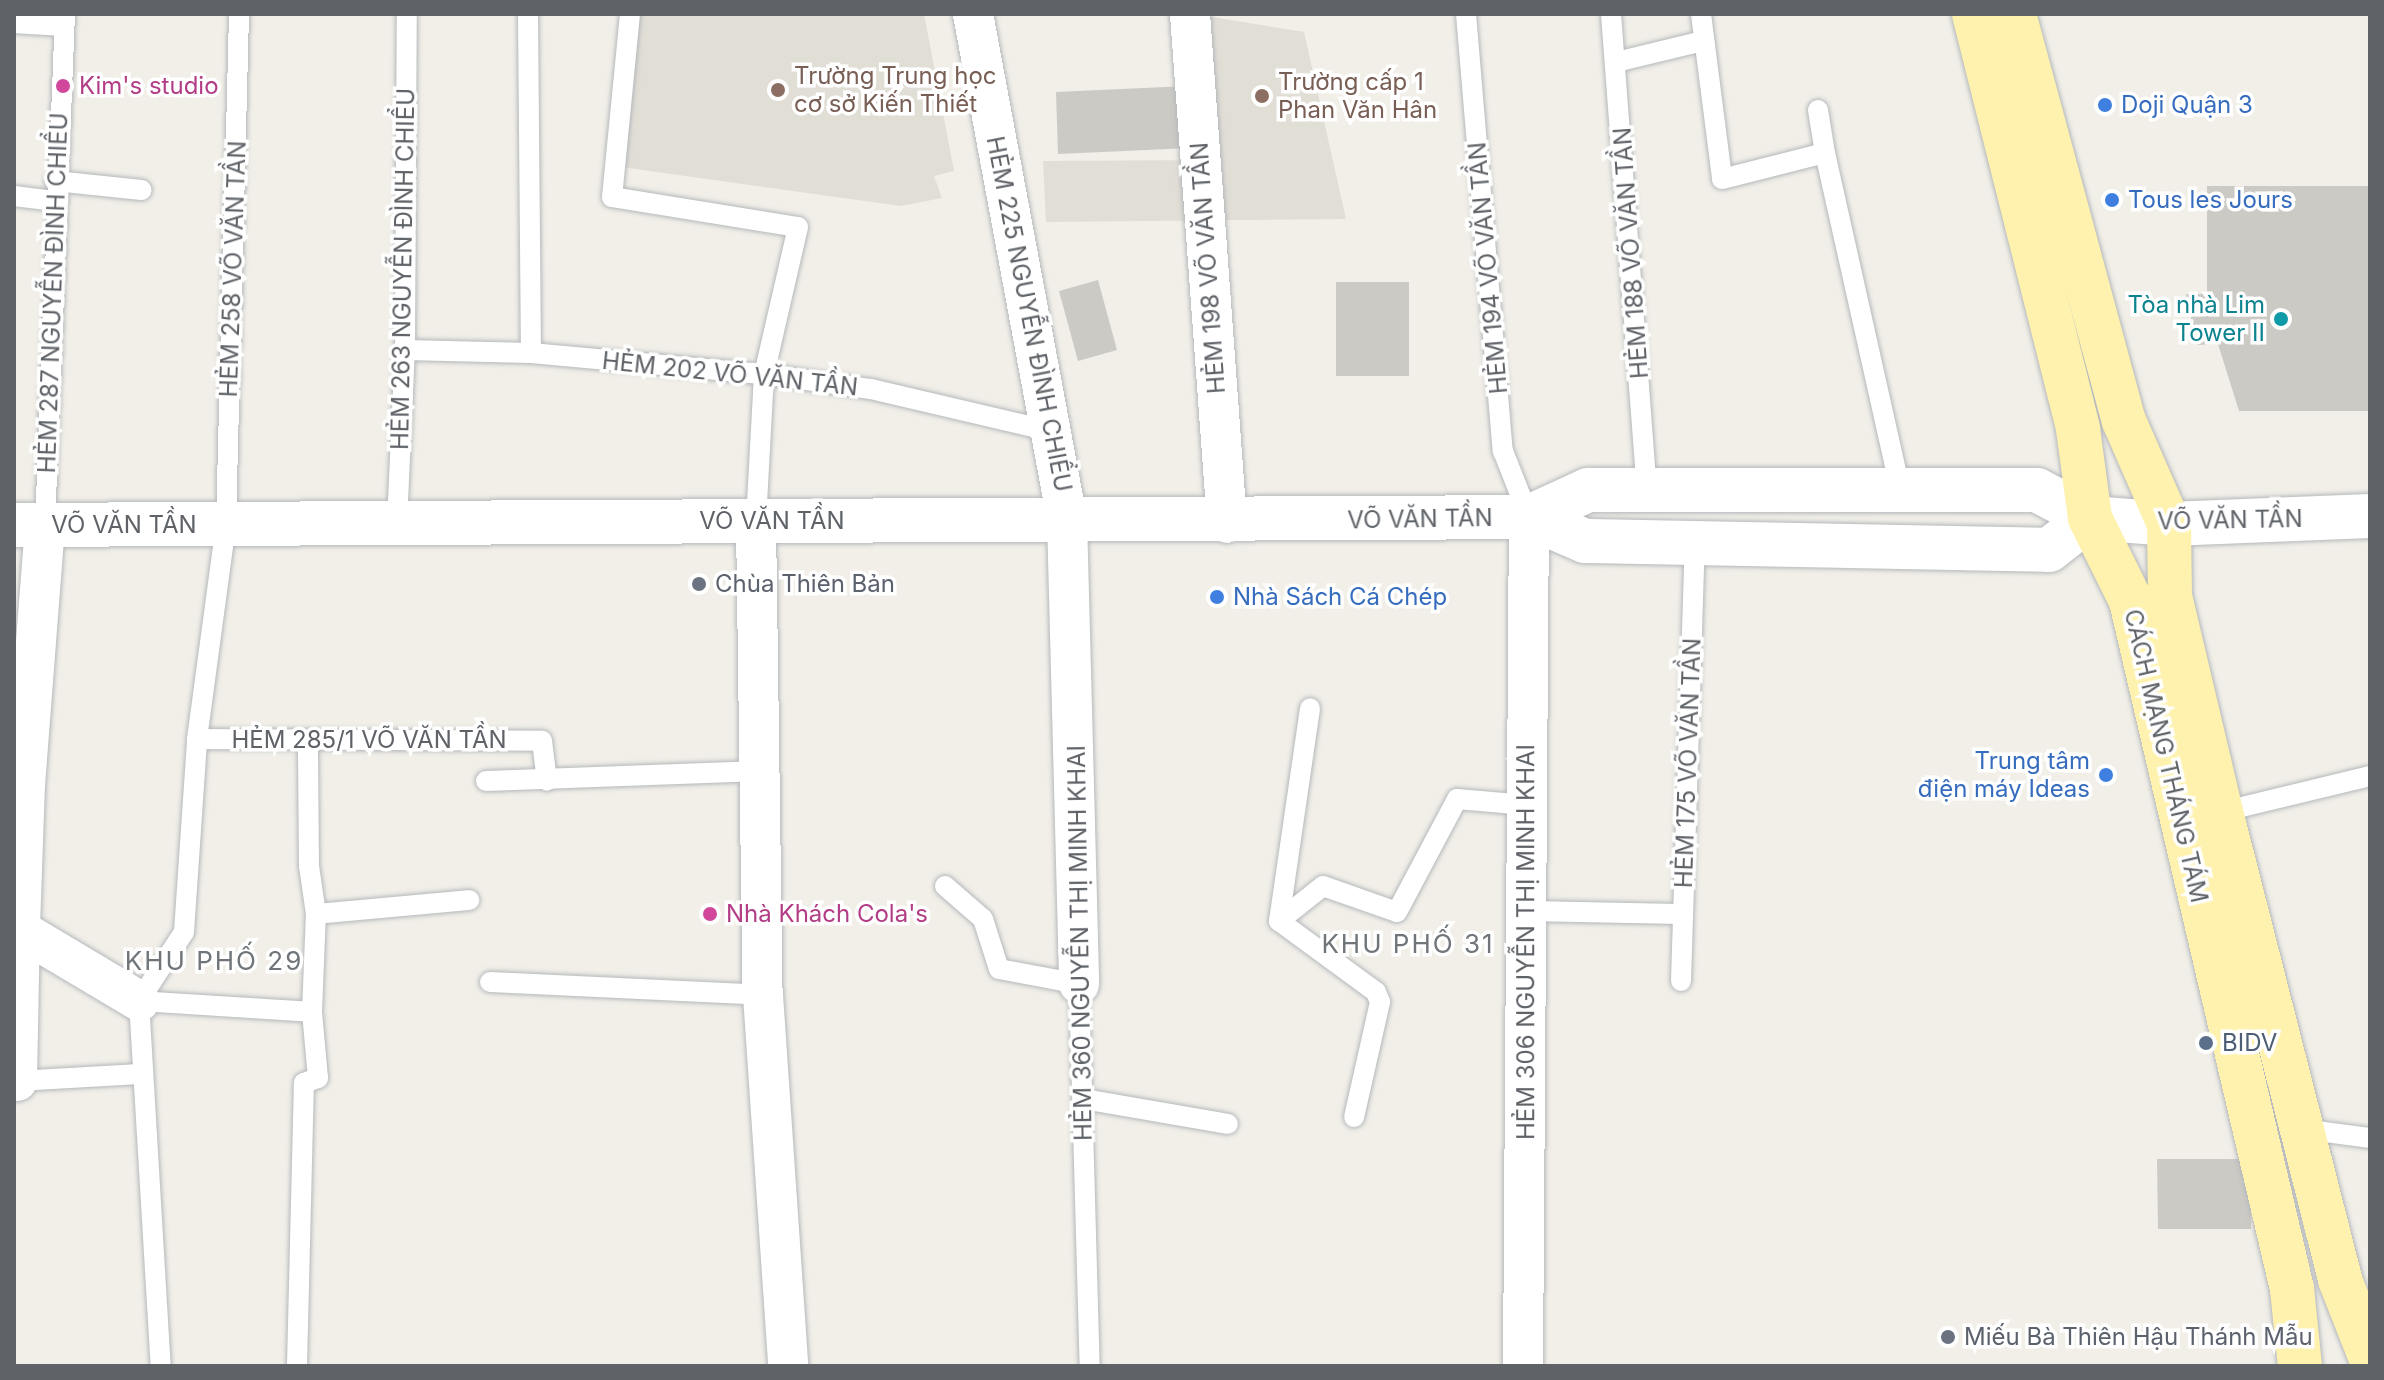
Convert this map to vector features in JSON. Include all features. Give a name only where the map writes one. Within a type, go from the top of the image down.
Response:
[{"type":"main road","name":"CÁCH MẠNG THÁNG TÁM","points":[[1974,14],[2078,429],[2090,518],[2131,601],[2292,1289],[2300,1366]]},
{"type":"main road","name":"CÁCH MẠNG THÁNG TÁM","points":[[2014,14],[2124,421],[2169,524],[2170,596],[2221,812],[2340,1280],[2370,1356]]},
{"type":"street","name":"HẺM 225 NGUYỄN ÐÌNH CHIỂU","points":[[973,14],[1067,519]]},
{"type":"street","name":"HẺM 198 VÕ VĂN TẦN","points":[[1190,14],[1227,523]]},
{"type":"street","name":"VÕ VĂN TẦN","points":[[30,525],[1067,519],[1227,523],[1529,517],[1588,490],[2037,490],[2090,518],[2169,524],[2370,516]]},
{"type":"street","name":"VÕ VĂN TẦN","points":[[1529,517],[1585,541],[2049,550],[2090,518]]},
{"type":"street","name":"HẺM 306 NGUYỄN THỊ MINH KHAI","points":[[1523,1366],[1529,517]]},
{"type":"street","name":"HẺM 360 NGUYỄN THỊ MINH KHAI","points":[[1067,519],[1079,984]]},
{"type":"street","points":[[756,521],[763,995],[788,1366]]},
{"type":"street","points":[[17,1081],[20,930],[17,880],[30,525]]},
{"type":"street","points":[[20,930],[139,1001]]},
{"type":"lane","name":"HẺM 258 VÕ VĂN TẦN","points":[[139,1001],[184,932],[197,739],[226,524],[239,14]]},
{"type":"lane","name":"HẺM 263 NGUYỄN ÐÌNH CHIỂU","points":[[397,523],[405,350],[407,14]]},
{"type":"lane","points":[[528,14],[531,353]]},
{"type":"lane","points":[[630,14],[612,197],[798,227],[764,374],[756,521]]},
{"type":"lane","name":"HẺM 194 VÕ VĂN TẦN","points":[[1466,14],[1503,451],[1529,517]]},
{"type":"lane","name":"HẺM 188 VÕ VĂN TẦN","points":[[1611,14],[1647,492]]},
{"type":"lane","points":[[1701,14],[1722,179],[1825,153]]},
{"type":"lane","points":[[14,23],[64,20]]},
{"type":"lane","name":"HẺM 287 NGUYỄN ÐÌNH CHIỂU","points":[[30,525],[64,20]]},
{"type":"lane","points":[[1616,62],[1703,41]]},
{"type":"lane","points":[[1818,110],[1901,492]]},
{"type":"lane","points":[[14,196],[54,191],[142,190]]},
{"type":"lane","name":"HẺM 202 VÕ VĂN TẦN","points":[[405,350],[531,353],[764,374],[871,389],[1050,431]]},
{"type":"lane","name":"HẺM 175 VÕ VĂN TẦN","points":[[1681,981],[1695,544]]},
{"type":"lane","points":[[1279,921],[1310,708]]},
{"type":"lane","name":"HẺM 285/1 VÕ VĂN TẦN","points":[[197,739],[542,741],[547,781]]},
{"type":"lane","points":[[297,1366],[304,1083],[318,1078],[312,1012],[316,914],[309,866],[308,740]]},
{"type":"lane","points":[[486,781],[761,771]]},
{"type":"lane","points":[[2221,812],[2370,776]]},
{"type":"lane","points":[[1279,921],[1323,886],[1397,912],[1457,799],[1527,805]]},
{"type":"lane","points":[[945,886],[983,919],[999,969],[1079,984]]},
{"type":"lane","points":[[316,914],[469,900]]},
{"type":"lane","points":[[1526,911],[1683,914]]},
{"type":"lane","points":[[1279,921],[1376,992],[1380,1002],[1354,1117]]},
{"type":"lane","points":[[490,982],[763,995]]},
{"type":"lane","name":"HẺM 360 NGUYỄN THỊ MINH KHAI","points":[[1079,984],[1090,1366]]},
{"type":"lane","points":[[161,1366],[140,1074],[139,1001],[312,1012]]},
{"type":"lane","points":[[17,1081],[140,1074]]},
{"type":"lane","points":[[1084,1099],[1228,1124]]},
{"type":"lane","points":[[2302,1129],[2370,1138]]},
{"type":"shaded area","name":"Trường Trung học cơ sở Kiến Thiết","points":[[621,14],[924,14],[954,171],[934,176],[942,198],[901,206],[614,166]]},
{"type":"shaded area","name":"Trường cấp 1 Phan Văn Hân","points":[[1200,15],[1304,32],[1346,219],[1046,222],[1043,161],[1211,160]]},
{"type":"building","points":[[1187,86],[1190,148],[1058,154],[1056,92]]},
{"type":"building","name":"Tòa nhà Lim Tower II","points":[[2207,186],[2370,186],[2370,411],[2239,411],[2218,344],[2197,345],[2186,294],[2207,294]]},
{"type":"building","points":[[1098,280],[1117,350],[1078,361],[1059,291]]},
{"type":"building","points":[[1336,282],[1409,282],[1409,376],[1336,376]]},
{"type":"building","points":[[2157,1159],[2250,1159],[2251,1229],[2158,1229]]},
{"type":"place","name":"Kim's studio","points":[[63,86]]},
{"type":"place","name":"Trường Trung học cơ sở Kiến Thiết","points":[[778,90]]},
{"type":"place","name":"Trường cấp 1 Phan Văn Hân","points":[[1262,96]]},
{"type":"place","name":"Doji Quận 3","points":[[2105,105]]},
{"type":"place","name":"Tous les Jours","points":[[2112,200]]},
{"type":"place","name":"Tòa nhà Lim Tower II","points":[[2281,319]]},
{"type":"place","name":"Chùa Thiên Bản","points":[[699,584]]},
{"type":"place","name":"Nhà Sách Cá Chép","points":[[1217,597]]},
{"type":"place","name":"Trung tâm điện máy Ideas","points":[[2106,775]]},
{"type":"place","name":"Nhà Khách Cola's","points":[[710,914]]},
{"type":"place","name":"BIDV","points":[[2206,1043]]},
{"type":"place","name":"Miếu Bà Thiên Hậu Thánh Mẫu","points":[[1948,1337]]},
{"type":"district","name":"KHU PHỐ 31","points":[[1408,944]]},
{"type":"district","name":"KHU PHỐ 29","points":[[214,961]]}]
